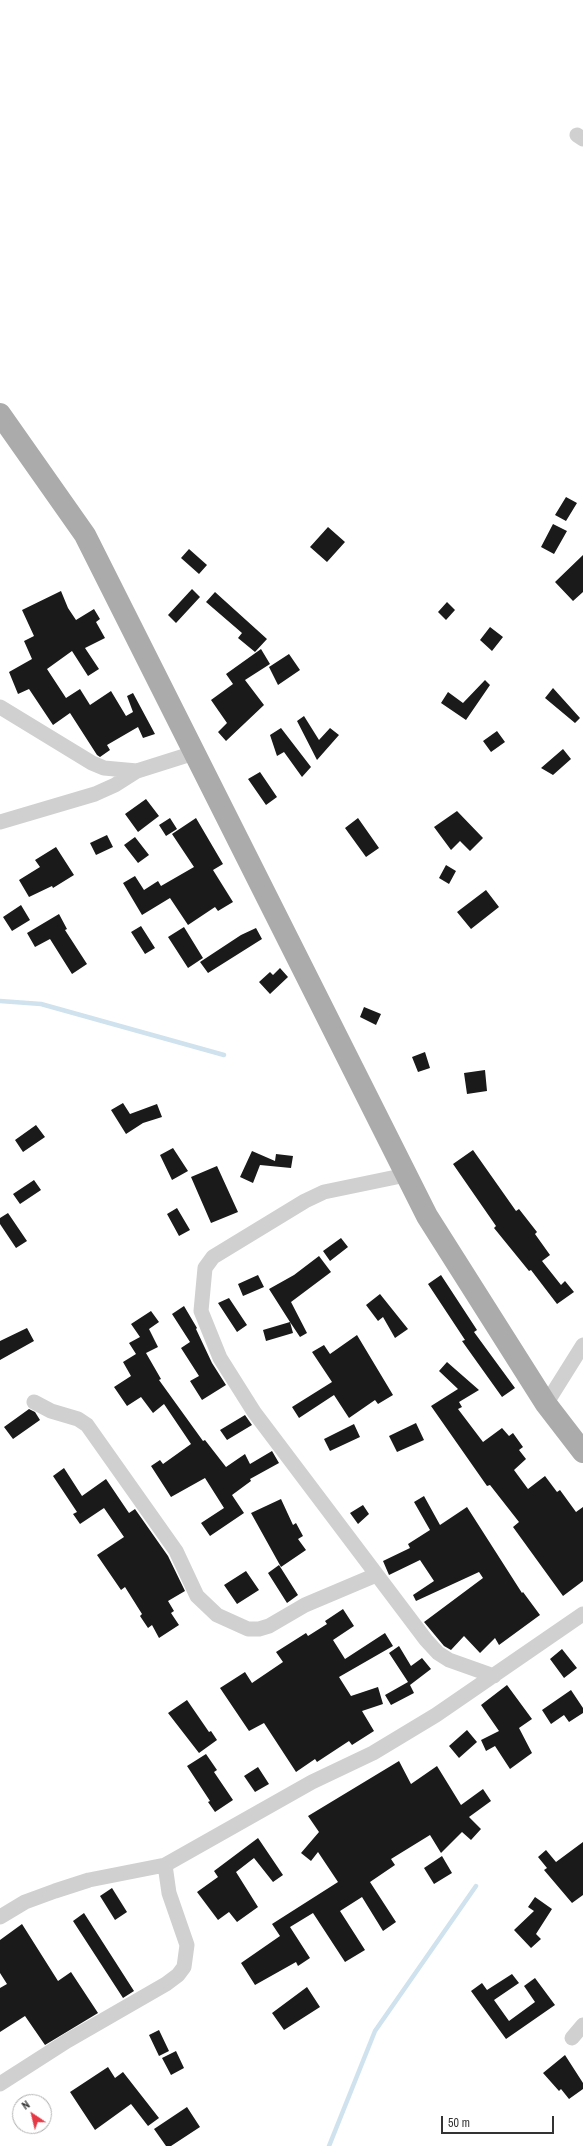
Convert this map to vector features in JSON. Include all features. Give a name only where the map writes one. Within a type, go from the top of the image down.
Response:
[{"type":"main road","points":[[0,414],[85,535],[427,1216],[546,1404],[583,1452]]},
{"type":"street","points":[[0,706],[92,763],[104,768],[137,770]]},
{"type":"street","points":[[0,822],[95,794],[115,785],[137,770],[194,753]]},
{"type":"street","points":[[406,1175],[324,1192],[305,1201],[213,1257],[204,1268],[204,1288],[201,1304],[203,1319],[220,1358],[254,1412],[426,1640],[438,1653],[449,1660],[494,1676]]},
{"type":"street","points":[[546,1404],[583,1345]]},
{"type":"street","points":[[34,1402],[51,1412],[78,1419],[87,1425],[168,1540],[197,1596],[217,1615],[248,1629],[259,1629],[269,1626],[305,1605],[376,1575]]},
{"type":"street","points":[[0,1917],[25,1902],[55,1891],[102,1877],[164,1865],[312,1782],[373,1753],[436,1715],[583,1614]]},
{"type":"street","points":[[0,2084],[67,2041],[166,1984],[178,1975],[184,1967],[187,1945],[169,1893],[164,1865]]},
{"type":"street","points":[[572,2038],[583,2025]]},
{"type":"building","points":[[566,497],[577,503],[566,521],[555,515]]},
{"type":"building","points":[[553,524],[567,531],[554,554],[541,547]]},
{"type":"building","points":[[328,527],[345,542],[327,562],[310,547]]},
{"type":"building","points":[[189,549],[207,565],[199,574],[181,558]]},
{"type":"building","points":[[583,555],[583,592],[573,601],[555,582]]},
{"type":"building","points":[[192,589],[200,597],[176,623],[168,615]]},
{"type":"building","points":[[61,591],[68,608],[76,620],[94,609],[100,619],[96,622],[105,638],[85,648],[99,669],[88,676],[72,651],[47,669],[66,698],[80,689],[90,705],[111,691],[126,716],[133,712],[127,696],[133,693],[155,734],[143,738],[138,727],[107,745],[110,750],[100,757],[97,755],[70,713],[53,725],[29,689],[18,694],[9,672],[32,659],[24,641],[34,636],[22,610]]},
{"type":"building","points":[[215,592],[267,639],[255,652],[238,638],[242,633],[206,602]]},
{"type":"building","points":[[447,602],[455,610],[446,620],[438,612]]},
{"type":"building","points":[[490,627],[503,637],[492,651],[480,640]]},
{"type":"building","points":[[261,649],[270,664],[245,680],[264,705],[226,741],[218,732],[227,723],[211,700],[233,684],[226,674]]},
{"type":"building","points":[[289,654],[300,670],[278,685],[269,667]]},
{"type":"building","points":[[485,680],[490,685],[466,720],[441,703],[448,692],[463,703]]},
{"type":"building","points":[[553,688],[580,718],[575,723],[545,698]]},
{"type":"building","points":[[304,716],[319,740],[330,728],[339,735],[317,760],[297,721]]},
{"type":"building","points":[[281,728],[311,767],[302,777],[284,752],[277,756],[270,735]]},
{"type":"building","points":[[497,731],[505,742],[491,752],[483,741]]},
{"type":"building","points":[[563,749],[571,759],[553,775],[541,768]]},
{"type":"building","points":[[260,772],[277,797],[266,805],[248,779]]},
{"type":"building","points":[[146,799],[159,816],[138,832],[125,814]]},
{"type":"building","points":[[457,811],[483,838],[470,851],[460,841],[451,850],[434,827]]},
{"type":"building","points":[[170,818],[177,829],[166,836],[159,825]]},
{"type":"building","points":[[196,818],[223,864],[213,870],[233,902],[218,911],[215,907],[188,925],[170,898],[142,915],[123,883],[135,876],[144,890],[158,881],[161,886],[194,867],[172,834]]},
{"type":"building","points":[[358,818],[379,848],[366,857],[345,828]]},
{"type":"building","points":[[107,835],[113,847],[96,855],[90,843]]},
{"type":"building","points":[[135,837],[149,855],[138,863],[124,845]]},
{"type":"building","points":[[56,847],[74,875],[53,888],[52,886],[29,897],[19,880],[40,867],[35,860]]},
{"type":"building","points":[[446,865],[456,871],[449,884],[439,878]]},
{"type":"building","points":[[486,890],[499,907],[471,929],[457,912]]},
{"type":"building","points":[[21,905],[30,920],[12,931],[3,917]]},
{"type":"building","points":[[59,914],[67,929],[65,930],[87,964],[72,974],[50,939],[35,947],[27,933]]},
{"type":"building","points":[[141,926],[155,948],[145,954],[131,932]]},
{"type":"building","points":[[184,927],[203,958],[188,968],[168,937]]},
{"type":"building","points":[[256,928],[262,939],[208,973],[200,962],[241,935]]},
{"type":"building","points":[[280,968],[288,977],[270,994],[259,982],[270,972],[273,975]]},
{"type":"building","points":[[364,1007],[381,1014],[376,1025],[360,1017]]},
{"type":"building","points":[[425,1052],[430,1068],[418,1072],[412,1057]]},
{"type":"building","points":[[485,1070],[487,1091],[467,1094],[464,1073]]},
{"type":"building","points":[[123,1103],[130,1114],[157,1104],[162,1117],[143,1123],[126,1134],[111,1110]]},
{"type":"building","points":[[36,1125],[45,1137],[23,1152],[15,1140]]},
{"type":"building","points":[[173,1148],[188,1171],[172,1180],[160,1155]]},
{"type":"building","points":[[473,1150],[516,1211],[519,1209],[537,1232],[535,1234],[550,1255],[542,1261],[561,1285],[565,1281],[574,1292],[557,1304],[531,1270],[529,1271],[494,1228],[496,1226],[453,1164]]},
{"type":"building","points":[[252,1151],[275,1161],[276,1154],[293,1156],[291,1168],[260,1165],[253,1183],[240,1177]]},
{"type":"building","points":[[217,1166],[238,1212],[211,1223],[191,1177]]},
{"type":"building","points":[[34,1180],[41,1190],[20,1204],[13,1194]]},
{"type":"building","points":[[177,1208],[190,1230],[179,1236],[167,1214]]},
{"type":"building","points":[[8,1213],[27,1241],[16,1248],[0,1224],[0,1218]]},
{"type":"building","points":[[341,1238],[348,1247],[330,1261],[323,1251]]},
{"type":"building","points":[[319,1256],[331,1272],[291,1302],[307,1333],[300,1337],[269,1289],[294,1275]]},
{"type":"building","points":[[258,1275],[264,1287],[243,1296],[238,1284]]},
{"type":"building","points":[[441,1275],[477,1330],[474,1332],[515,1388],[502,1397],[462,1341],[465,1340],[428,1284]]},
{"type":"building","points":[[380,1294],[408,1329],[395,1338],[383,1317],[378,1321],[366,1305]]},
{"type":"building","points":[[229,1298],[247,1325],[237,1332],[218,1303]]},
{"type":"building","points":[[184,1306],[197,1328],[196,1329],[212,1363],[226,1385],[202,1400],[190,1381],[199,1376],[181,1348],[190,1342],[172,1314]]},
{"type":"building","points":[[151,1311],[159,1322],[149,1329],[158,1347],[146,1353],[161,1379],[159,1380],[203,1441],[205,1440],[226,1467],[245,1454],[250,1464],[272,1451],[279,1463],[250,1479],[251,1481],[232,1495],[244,1513],[210,1536],[201,1523],[224,1508],[205,1478],[171,1497],[151,1466],[160,1460],[163,1464],[191,1444],[164,1404],[153,1413],[141,1397],[127,1406],[114,1387],[131,1376],[123,1362],[136,1354],[129,1343],[140,1337],[131,1324]]},
{"type":"building","points":[[290,1322],[293,1333],[266,1341],[263,1330]]},
{"type":"building","points":[[27,1328],[34,1341],[0,1360],[0,1341]]},
{"type":"building","points":[[357,1335],[393,1395],[378,1404],[375,1400],[349,1418],[334,1395],[299,1418],[292,1407],[332,1382],[312,1352],[324,1345],[330,1354]]},
{"type":"building","points":[[447,1362],[479,1390],[459,1402],[462,1407],[458,1409],[483,1442],[502,1428],[509,1436],[513,1433],[523,1447],[519,1450],[526,1459],[514,1470],[528,1489],[545,1476],[557,1492],[560,1490],[576,1512],[583,1507],[583,1581],[563,1596],[513,1527],[519,1522],[490,1485],[487,1486],[431,1406],[458,1389],[439,1371]]},
{"type":"building","points":[[29,1409],[35,1412],[40,1420],[13,1439],[4,1427]]},
{"type":"building","points":[[245,1415],[252,1425],[227,1440],[220,1430]]},
{"type":"building","points":[[416,1423],[424,1440],[397,1452],[389,1436]]},
{"type":"building","points":[[354,1424],[360,1437],[330,1451],[324,1439]]},
{"type":"building","points":[[64,1468],[82,1496],[106,1479],[129,1513],[135,1509],[168,1556],[185,1591],[168,1601],[174,1611],[171,1613],[179,1625],[159,1638],[152,1625],[148,1628],[140,1616],[142,1614],[125,1587],[121,1590],[97,1555],[124,1537],[104,1508],[80,1524],[73,1514],[77,1512],[53,1476]]},
{"type":"building","points":[[424,1496],[440,1525],[467,1507],[522,1593],[523,1592],[540,1615],[499,1645],[495,1638],[480,1653],[464,1636],[451,1650],[444,1646],[424,1622],[483,1578],[479,1572],[416,1601],[413,1595],[434,1581],[420,1560],[389,1575],[383,1561],[410,1548],[408,1544],[430,1530],[414,1502]]},
{"type":"building","points":[[281,1499],[293,1525],[296,1523],[303,1536],[298,1539],[306,1550],[281,1567],[251,1513]]},
{"type":"building","points":[[363,1505],[369,1514],[358,1524],[350,1513]]},
{"type":"building","points":[[279,1565],[298,1595],[287,1603],[268,1573]]},
{"type":"building","points":[[246,1571],[259,1590],[237,1604],[224,1585]]},
{"type":"building","points":[[343,1609],[354,1626],[333,1640],[345,1659],[385,1633],[393,1646],[339,1677],[351,1696],[378,1687],[383,1704],[362,1711],[374,1731],[352,1745],[349,1741],[317,1762],[315,1759],[296,1772],[264,1723],[249,1731],[220,1688],[245,1672],[252,1683],[283,1662],[276,1652],[306,1633],[308,1636],[327,1624],[325,1621]]},
{"type":"building","points":[[399,1646],[411,1666],[422,1658],[431,1669],[410,1685],[414,1693],[391,1705],[385,1695],[408,1682],[389,1653]]},
{"type":"building","points":[[562,1649],[577,1668],[564,1678],[550,1659]]},
{"type":"building","points":[[507,1685],[532,1719],[519,1728],[532,1753],[510,1769],[495,1746],[486,1751],[481,1740],[499,1731],[481,1705]]},
{"type":"building","points":[[571,1690],[583,1708],[583,1713],[569,1722],[564,1715],[551,1724],[542,1710]]},
{"type":"building","points":[[187,1700],[209,1732],[211,1731],[217,1740],[199,1753],[168,1713]]},
{"type":"building","points":[[467,1730],[477,1742],[459,1758],[449,1746]]},
{"type":"building","points":[[206,1754],[217,1770],[214,1772],[233,1800],[215,1812],[208,1802],[210,1801],[187,1766]]},
{"type":"building","points":[[399,1761],[411,1784],[437,1766],[461,1805],[483,1789],[491,1801],[469,1817],[481,1829],[471,1840],[462,1832],[441,1853],[430,1835],[391,1859],[395,1865],[370,1882],[396,1922],[383,1931],[362,1897],[340,1911],[365,1950],[345,1962],[313,1913],[290,1927],[310,1958],[298,1966],[296,1962],[255,1985],[241,1963],[280,1936],[272,1924],[338,1882],[318,1852],[311,1861],[301,1853],[319,1832],[308,1816]]},
{"type":"building","points":[[258,1767],[269,1784],[255,1792],[244,1776]]},
{"type":"building","points":[[258,1838],[283,1875],[273,1882],[254,1858],[236,1872],[258,1907],[237,1922],[229,1912],[218,1920],[197,1892],[218,1877],[214,1871]]},
{"type":"building","points":[[583,1842],[583,1895],[572,1903],[544,1870],[547,1868],[538,1857],[546,1850],[556,1862]]},
{"type":"building","points":[[442,1856],[452,1873],[434,1884],[424,1868]]},
{"type":"building","points":[[112,1888],[127,1912],[115,1920],[100,1896]]},
{"type":"building","points":[[535,1897],[552,1909],[536,1934],[541,1939],[531,1948],[514,1930],[534,1911],[528,1907]]},
{"type":"building","points":[[84,1913],[134,1991],[123,1998],[73,1921]]},
{"type":"building","points":[[22,1924],[58,1981],[71,1972],[98,2013],[45,2045],[25,2016],[0,2032],[0,1988],[7,1984],[0,1973],[0,1940]]},
{"type":"building","points":[[512,1974],[519,1983],[494,2000],[509,2021],[535,2002],[524,1986],[535,1978],[555,2005],[506,2039],[471,1991],[482,1983],[487,1990]]},
{"type":"building","points":[[307,1987],[320,2007],[284,2030],[272,2013]]},
{"type":"building","points":[[159,2030],[169,2051],[159,2056],[149,2035]]},
{"type":"building","points":[[176,2051],[184,2068],[171,2075],[162,2058]]},
{"type":"building","points":[[565,2055],[583,2083],[583,2089],[569,2099],[561,2089],[559,2091],[543,2073]]},
{"type":"building","points":[[108,2067],[115,2078],[123,2072],[159,2118],[148,2126],[131,2104],[95,2130],[70,2092]]},
{"type":"building","points":[[187,2107],[200,2127],[171,2146],[166,2146],[154,2129]]},
{"type":"waterway","points":[[0,1001],[41,1004],[224,1055]]},
{"type":"waterway","points":[[329,2146],[375,2031],[476,1886]]}]
